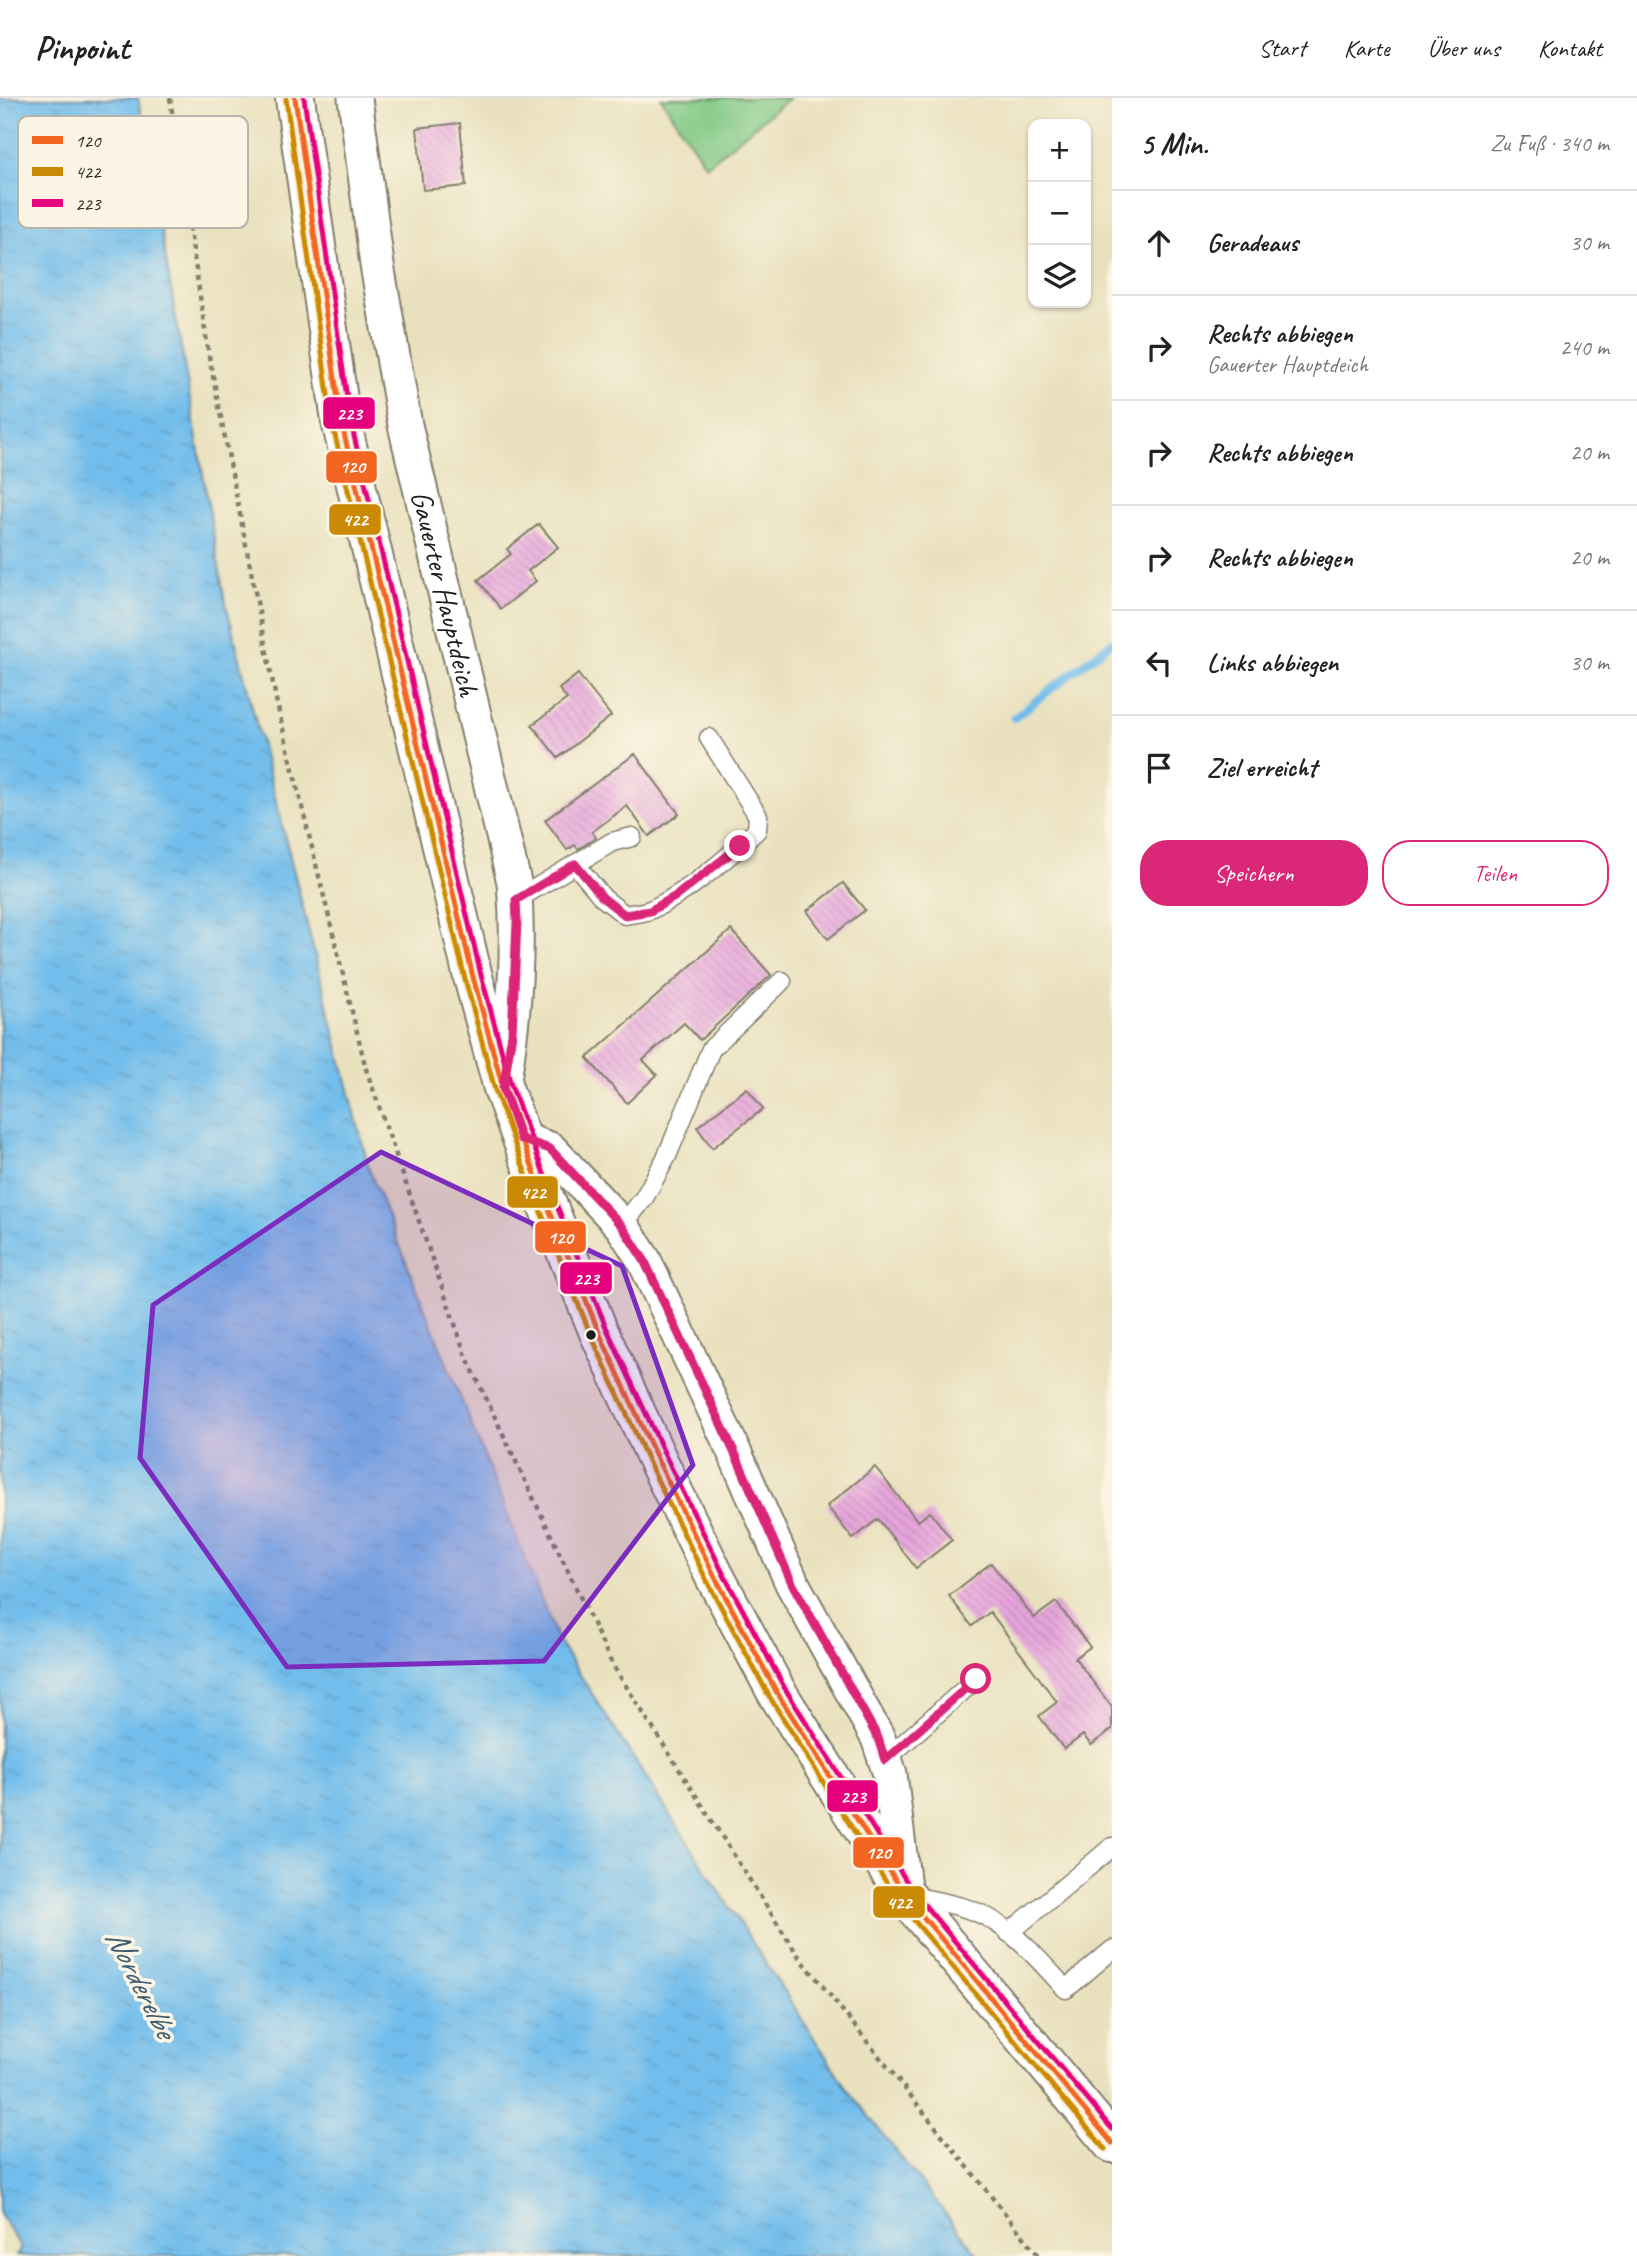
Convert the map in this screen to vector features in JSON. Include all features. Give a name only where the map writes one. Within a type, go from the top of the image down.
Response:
[{"type":"street","name":"Gauerter Hauptdeich","points":[[295,98],[341,421],[460,926],[503,1088],[521,1139],[598,1329],[658,1461],[715,1577],[776,1691],[905,1895],[1112,2143]]},
{"type":"street","name":"Gauerter Hauptdeich","points":[[355,98],[377,265],[405,425],[514,881],[517,922],[512,1034],[503,1088]]},
{"type":"street","points":[[521,1139],[550,1149],[622,1226],[644,1260],[792,1583],[878,1738],[890,1774],[905,1895]]},
{"type":"lane","points":[[575,864],[603,898],[625,915],[650,911],[676,896],[740,846],[757,830],[758,816],[709,738]]},
{"type":"lane","points":[[516,900],[612,842],[632,837]]},
{"type":"lane","points":[[622,1226],[644,1198],[667,1156],[711,1049],[782,981]]},
{"type":"lane","points":[[885,1760],[976,1679]]},
{"type":"lane","points":[[1009,1933],[1112,1847]]},
{"type":"lane","points":[[905,1895],[958,1906],[994,1920],[1066,1989],[1112,1950]]},
{"type":"path","points":[[170,98],[173,116]]},
{"type":"path","points":[[190,228],[209,356],[277,704],[366,1069],[467,1356],[612,1664],[797,1954],[1039,2256]]},
{"type":"highlighted area","points":[[381,1152],[622,1266],[693,1465],[544,1661],[287,1667],[140,1458],[153,1305]]},
{"type":"green space","points":[[661,98],[789,98],[706,166]]},
{"type":"water","name":"Norderelbe","points":[[0,98],[138,98],[141,116],[18,116],[18,228],[160,228],[224,596],[369,1169],[558,1641],[847,2089],[979,2256],[16,2256],[21,2249],[0,2214]]},
{"type":"building","points":[[460,123],[466,186],[423,190],[417,128]]},
{"type":"building","points":[[539,524],[558,547],[528,571],[536,581],[501,609],[478,580],[511,554],[507,549]]},
{"type":"building","points":[[578,674],[611,716],[558,758],[532,725],[567,699],[559,689]]},
{"type":"building","points":[[635,754],[679,814],[649,836],[627,806],[592,832],[596,838],[578,849],[575,845],[567,850],[545,820]]},
{"type":"building","points":[[843,883],[865,910],[828,939],[807,911]]},
{"type":"building","points":[[731,930],[771,975],[700,1040],[684,1023],[643,1060],[657,1075],[627,1103],[587,1058]]},
{"type":"building","points":[[747,1088],[763,1109],[712,1148],[697,1127]]},
{"type":"building","points":[[875,1467],[918,1521],[930,1512],[952,1540],[916,1568],[878,1519],[853,1539],[827,1506]]},
{"type":"building","points":[[991,1563],[1034,1618],[1056,1602],[1090,1647],[1075,1658],[1112,1707],[1112,1729],[1091,1745],[1083,1735],[1064,1749],[1039,1716],[1057,1702],[990,1612],[972,1626],[949,1596]]},
{"type":"waterway","points":[[1014,718],[1112,642]]},
{"type":"transit line","name":"120","points":[[295,98],[341,421],[473,977],[503,1088],[538,1182],[598,1330],[658,1461],[715,1577],[776,1691],[905,1895],[1112,2143]]},
{"type":"transit line","name":"223","points":[[304,98],[350,419],[481,975],[511,1085],[546,1179],[606,1327],[666,1457],[723,1573],[784,1687],[912,1890],[1112,2129]]},
{"type":"transit line","name":"422","points":[[286,99],[332,423],[465,979],[495,1090],[530,1185],[590,1333],[650,1465],[707,1581],[769,1696],[898,1901],[1105,2149]]},
{"type":"route","points":[[740,846],[676,896],[650,911],[625,915],[603,898],[575,864],[516,900],[512,1034],[503,1088],[521,1139],[550,1149],[622,1226],[644,1260],[792,1583],[878,1738],[885,1760],[976,1679]]}]
